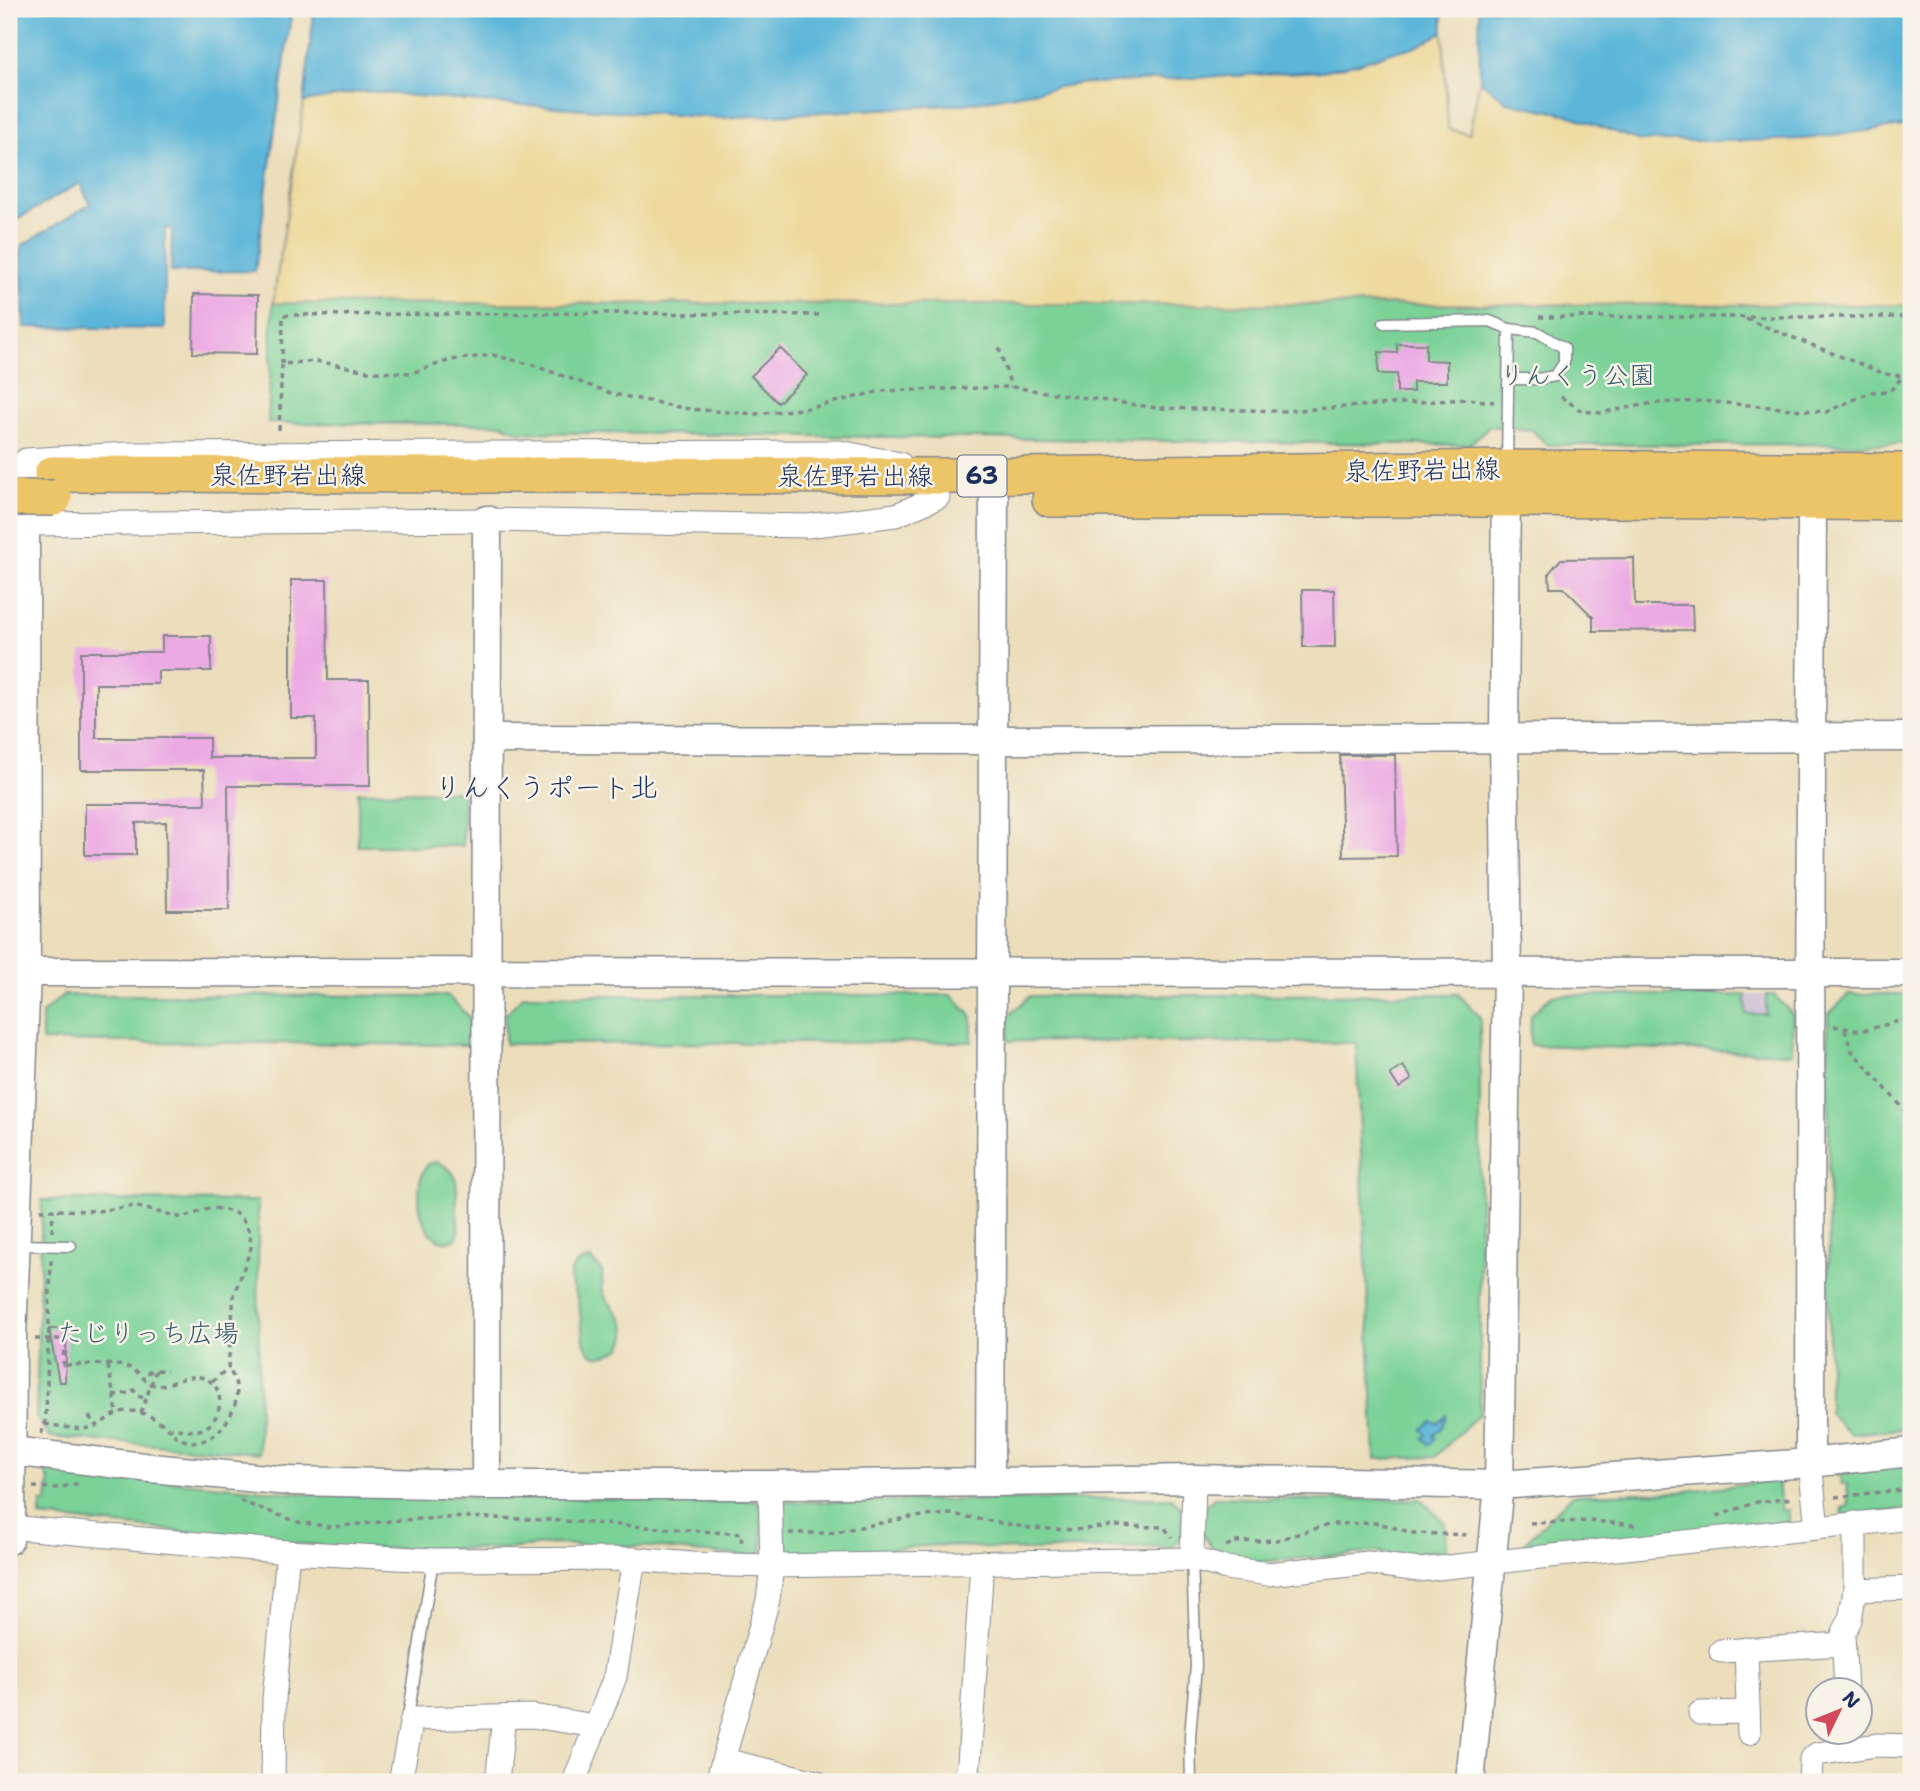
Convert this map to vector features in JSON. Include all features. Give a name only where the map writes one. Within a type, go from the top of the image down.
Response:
[{"type":"main road","name":"泉佐野岩出線","points":[[947,486],[994,499],[1911,471]]},
{"type":"main road","name":"泉佐野岩出線","points":[[17,511],[35,477],[947,486],[1506,484],[1812,503],[1911,503]]},
{"type":"street","points":[[1471,1782],[1499,1485],[1507,973],[1504,737],[1506,484]]},
{"type":"street","points":[[947,486],[896,515],[807,526],[17,511],[26,972],[12,1339],[9,1531],[433,1560],[634,1559],[772,1566],[1192,1559],[1226,1568],[1268,1574],[1368,1563],[1419,1570],[1911,1518]]},
{"type":"street","points":[[990,1481],[994,499]]},
{"type":"street","points":[[1812,503],[1809,737],[1812,973],[1810,1463],[1817,1528]]},
{"type":"street","points":[[486,520],[486,1485]]},
{"type":"street","points":[[487,739],[1911,737]]},
{"type":"street","points":[[26,972],[1911,973]]},
{"type":"street","points":[[12,1451],[289,1481],[486,1485],[770,1485],[1194,1479],[1499,1485],[1810,1463],[1911,1452]]},
{"type":"street","points":[[1192,1559],[1194,1479]]},
{"type":"street","points":[[717,1782],[768,1600],[772,1566],[770,1485]]},
{"type":"street","points":[[1845,1676],[1843,1634],[1850,1619],[1854,1590],[1855,1523]]},
{"type":"street","points":[[273,1782],[274,1699],[288,1552]]},
{"type":"street","points":[[574,1782],[615,1676],[634,1559]]},
{"type":"street","points":[[965,1782],[969,1763],[982,1562]]},
{"type":"street","points":[[1854,1590],[1911,1588]]},
{"type":"street","points":[[1721,1651],[1843,1644]]},
{"type":"street","points":[[1700,1713],[1749,1723],[1746,1650]]},
{"type":"street","points":[[400,1782],[412,1719],[532,1716],[596,1726]]},
{"type":"street","points":[[496,1782],[504,1717]]},
{"type":"street","points":[[1874,1745],[1911,1745]]},
{"type":"street","points":[[1810,1782],[1811,1759],[1836,1746]]},
{"type":"street","points":[[724,1760],[816,1782]]},
{"type":"lane","points":[[1384,323],[1490,321],[1509,329],[1538,332],[1564,348],[1564,363],[1555,376],[1509,379]]},
{"type":"lane","points":[[1506,484],[1509,329]]},
{"type":"lane","points":[[15,1245],[71,1246]]},
{"type":"lane","points":[[1191,1782],[1189,1736],[1196,1667],[1192,1559]]},
{"type":"lane","points":[[412,1719],[409,1711],[433,1560]]},
{"type":"path","points":[[279,430],[283,315],[819,315]]},
{"type":"path","points":[[1509,329],[1542,316],[1911,317]]},
{"type":"path","points":[[1744,318],[1885,374],[1911,377]]},
{"type":"path","points":[[999,348],[1011,387]]},
{"type":"path","points":[[282,364],[316,361],[373,372],[411,373],[451,360],[494,355],[533,365],[612,394],[689,409],[756,414],[810,408],[881,391],[1011,387],[1157,408],[1284,411],[1467,400],[1494,402]]},
{"type":"path","points":[[1561,397],[1582,411],[1600,413],[1653,403],[1702,401],[1826,412],[1871,392],[1890,391],[1903,376]]},
{"type":"path","points":[[1829,1025],[1861,1031],[1911,1018]]},
{"type":"path","points":[[1845,1030],[1852,1051],[1903,1108],[1911,1126]]},
{"type":"path","points":[[35,1209],[99,1211],[134,1206],[182,1218],[211,1208],[234,1213],[243,1220],[250,1233],[251,1248],[234,1295],[228,1368],[235,1379],[237,1390],[230,1418],[224,1428],[209,1438],[194,1442],[177,1438],[169,1428]]},
{"type":"path","points":[[39,1438],[45,1424],[53,1210]]},
{"type":"path","points":[[45,1424],[90,1428],[117,1413],[129,1410],[141,1413],[169,1428],[192,1431],[203,1429],[219,1413],[220,1399],[212,1382],[202,1377],[192,1376],[162,1385],[150,1385],[128,1367],[63,1365],[65,1331]]},
{"type":"path","points":[[12,1339],[67,1339]]},
{"type":"path","points":[[108,1366],[117,1413]]},
{"type":"path","points":[[212,1382],[228,1368]]},
{"type":"path","points":[[141,1413],[156,1370]]},
{"type":"path","points":[[147,1373],[167,1371]]},
{"type":"path","points":[[113,1395],[134,1390],[137,1396],[146,1399]]},
{"type":"path","points":[[219,1413],[230,1418]]},
{"type":"path","points":[[89,1416],[95,1425]]},
{"type":"path","points":[[209,1438],[213,1448]]},
{"type":"path","points":[[26,1487],[58,1488],[83,1483]]},
{"type":"path","points":[[1826,1498],[1911,1489]]},
{"type":"path","points":[[1711,1518],[1757,1502],[1801,1497]]},
{"type":"path","points":[[232,1498],[298,1521],[331,1527],[466,1517],[551,1520],[742,1534],[741,1551]]},
{"type":"path","points":[[782,1532],[831,1534],[911,1517],[951,1514],[1030,1528],[1076,1530],[1110,1526],[1164,1527],[1176,1542]]},
{"type":"path","points":[[1530,1523],[1590,1521],[1643,1525]]},
{"type":"path","points":[[1224,1547],[1234,1542],[1277,1540],[1332,1524],[1378,1523],[1413,1533],[1470,1535]]},
{"type":"shaded area","points":[[1746,995],[1766,995],[1766,1014],[1746,1014]]},
{"type":"green space","name":"りんくう公園","points":[[273,303],[1911,305],[1911,444],[1547,445],[1532,430],[1489,426],[1469,445],[520,432],[501,424],[268,423]]},
{"type":"green space","points":[[463,791],[463,846],[358,846],[358,792]]},
{"type":"green space","points":[[1458,994],[1480,1017],[1480,1413],[1435,1457],[1375,1459],[1356,1043],[1008,1041],[1008,1016],[1030,996]]},
{"type":"green space","points":[[1849,994],[1911,994],[1911,1428],[1850,1434],[1829,1413],[1828,1015]]},
{"type":"green space","points":[[63,995],[448,996],[469,1017],[467,1045],[42,1041],[42,1014]]},
{"type":"green space","points":[[524,995],[952,995],[972,1017],[972,1042],[505,1044],[505,1015]]},
{"type":"green space","points":[[1552,995],[1746,995],[1746,1014],[1766,1014],[1766,995],[1774,995],[1793,1015],[1792,1053],[1530,1045],[1531,1015]]},
{"type":"green space","points":[[437,1162],[451,1171],[456,1182],[459,1228],[456,1239],[444,1241],[434,1237],[427,1228],[419,1201],[422,1174],[428,1164]]},
{"type":"green space","name":"たじりっち広場","points":[[42,1200],[258,1201],[259,1453],[49,1437],[36,1417]]},
{"type":"green space","points":[[591,1259],[602,1271],[604,1294],[622,1319],[626,1331],[621,1348],[607,1355],[596,1356],[589,1352],[585,1344],[578,1301],[570,1281],[570,1273],[574,1267]]},
{"type":"green space","points":[[1911,1464],[1911,1509],[1843,1516],[1842,1508],[1849,1506],[1847,1484],[1841,1484],[1840,1471]]},
{"type":"green space","points":[[43,1469],[307,1494],[756,1501],[761,1508],[763,1549],[756,1556],[654,1547],[553,1544],[507,1549],[345,1548],[40,1517],[41,1503],[47,1503],[49,1481]]},
{"type":"green space","points":[[1778,1480],[1781,1510],[1789,1510],[1789,1522],[1569,1544],[1567,1537],[1548,1539],[1549,1548],[1521,1550],[1572,1495],[1678,1492]]},
{"type":"green space","points":[[1215,1497],[1420,1499],[1445,1523],[1446,1558],[1442,1558],[1438,1550],[1419,1552],[1415,1561],[1380,1552],[1257,1562],[1217,1555],[1202,1533],[1203,1509]]},
{"type":"green space","points":[[1172,1498],[1183,1510],[1182,1537],[1171,1547],[1024,1550],[938,1545],[786,1554],[780,1547],[781,1507],[786,1502]]},
{"type":"sand","points":[[1443,32],[1448,129],[1469,134],[1480,80],[1507,102],[1565,114],[1804,139],[1911,125],[1911,305],[273,303],[304,102],[365,91],[480,102],[720,118],[963,104],[1076,84],[1322,71],[1416,47]]},
{"type":"water","points":[[9,9],[292,9],[255,271],[171,272],[172,229],[165,228],[165,329],[24,327],[21,246],[90,204],[80,183],[9,224]]},
{"type":"water","points":[[314,9],[1442,9],[1443,32],[1416,47],[1322,71],[1076,84],[963,104],[720,118],[480,102],[365,91],[304,102]]},
{"type":"water","points":[[1479,9],[1911,9],[1911,125],[1804,139],[1640,141],[1565,114],[1507,102],[1480,80]]},
{"type":"water","points":[[1447,1414],[1442,1427],[1433,1436],[1436,1439],[1430,1445],[1423,1438],[1427,1434],[1422,1429],[1431,1421],[1438,1423]]},
{"type":"building","points":[[194,294],[258,295],[257,354],[193,353]]},
{"type":"building","points":[[1397,344],[1426,344],[1426,360],[1447,361],[1447,382],[1413,382],[1413,392],[1397,392],[1397,374],[1378,374],[1379,352],[1397,353]]},
{"type":"building","points":[[780,348],[807,375],[778,403],[751,376]]},
{"type":"building","points":[[1634,558],[1635,605],[1692,605],[1693,630],[1593,631],[1593,617],[1564,588],[1550,588],[1549,573],[1561,559]]},
{"type":"building","points":[[291,580],[327,580],[328,680],[369,680],[370,786],[228,786],[229,910],[167,910],[166,822],[136,823],[136,855],[85,855],[85,804],[205,804],[204,770],[81,770],[81,652],[162,652],[162,636],[211,636],[211,671],[158,671],[158,684],[96,684],[96,738],[209,738],[209,758],[316,758],[316,718],[291,718]]},
{"type":"building","points":[[1302,590],[1334,590],[1335,647],[1303,647]]},
{"type":"building","points":[[1340,755],[1395,755],[1397,856],[1343,857]]},
{"type":"building","points":[[1403,1066],[1412,1079],[1399,1088],[1390,1074]]},
{"type":"building","points":[[49,1329],[67,1329],[65,1382],[59,1382]]},
{"type":"district","name":"りんくうポート北","points":[[546,787]]}]
